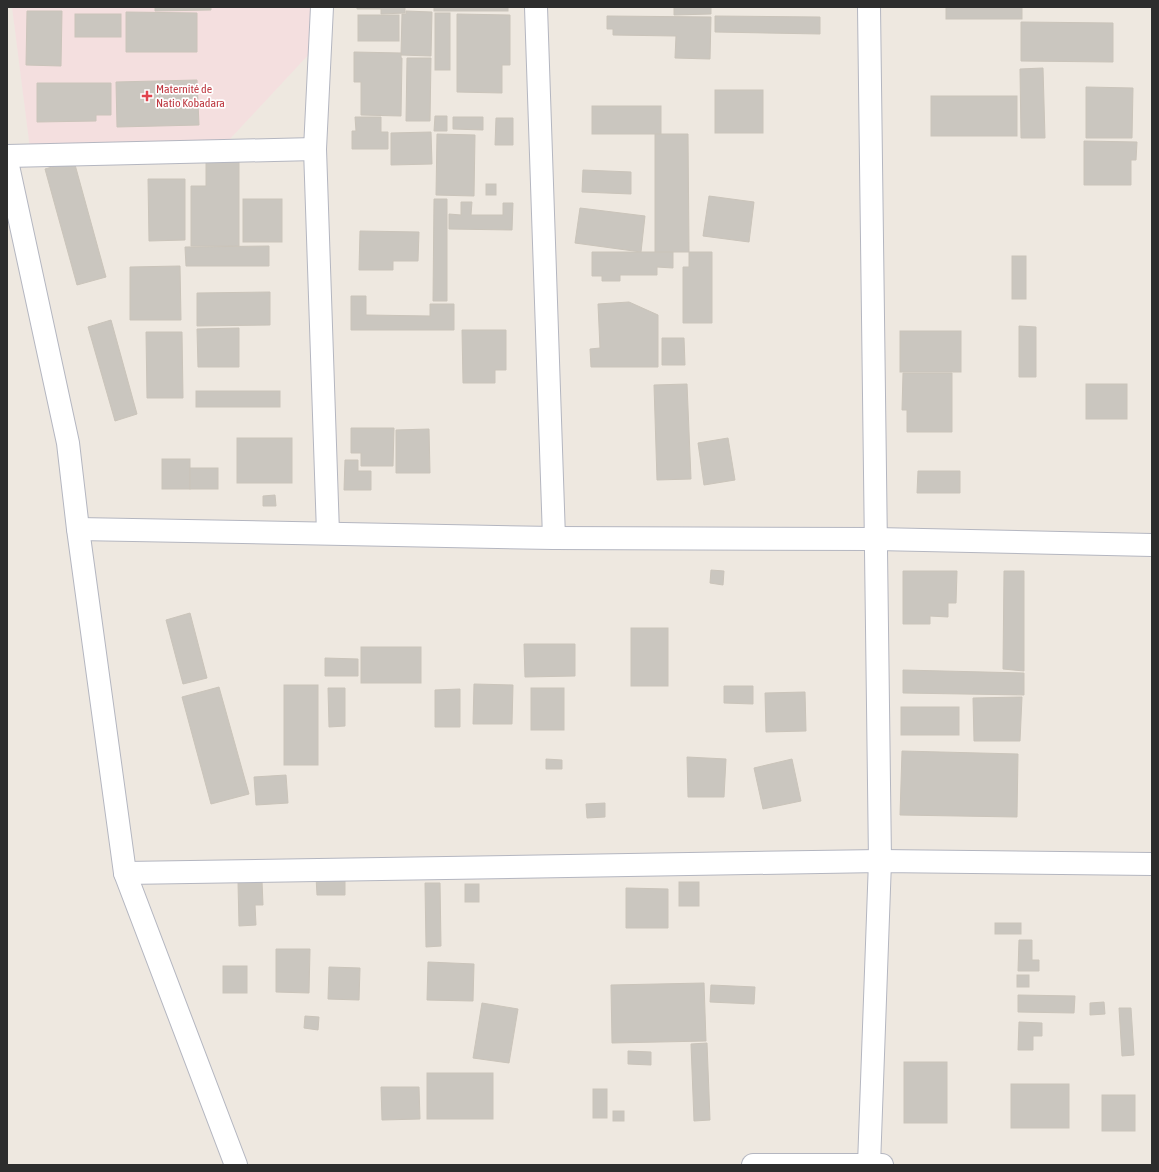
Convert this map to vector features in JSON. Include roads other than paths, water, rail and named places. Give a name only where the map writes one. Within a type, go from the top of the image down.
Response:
[{"type":"street","points":[[322,7],[315,149],[328,533]]},
{"type":"street","points":[[536,7],[554,538]]},
{"type":"street","points":[[753,1165],[874,1165],[880,861],[869,7]]},
{"type":"street","points":[[7,156],[315,149]]},
{"type":"street","points":[[7,161],[68,443],[78,529],[125,873],[236,1165]]},
{"type":"street","points":[[78,529],[554,538],[876,540],[1152,545]]},
{"type":"street","points":[[125,873],[880,861],[1152,864]]},
{"type":"place","name":"Maternité de Natio Kobadara","points":[[147,96]]}]
